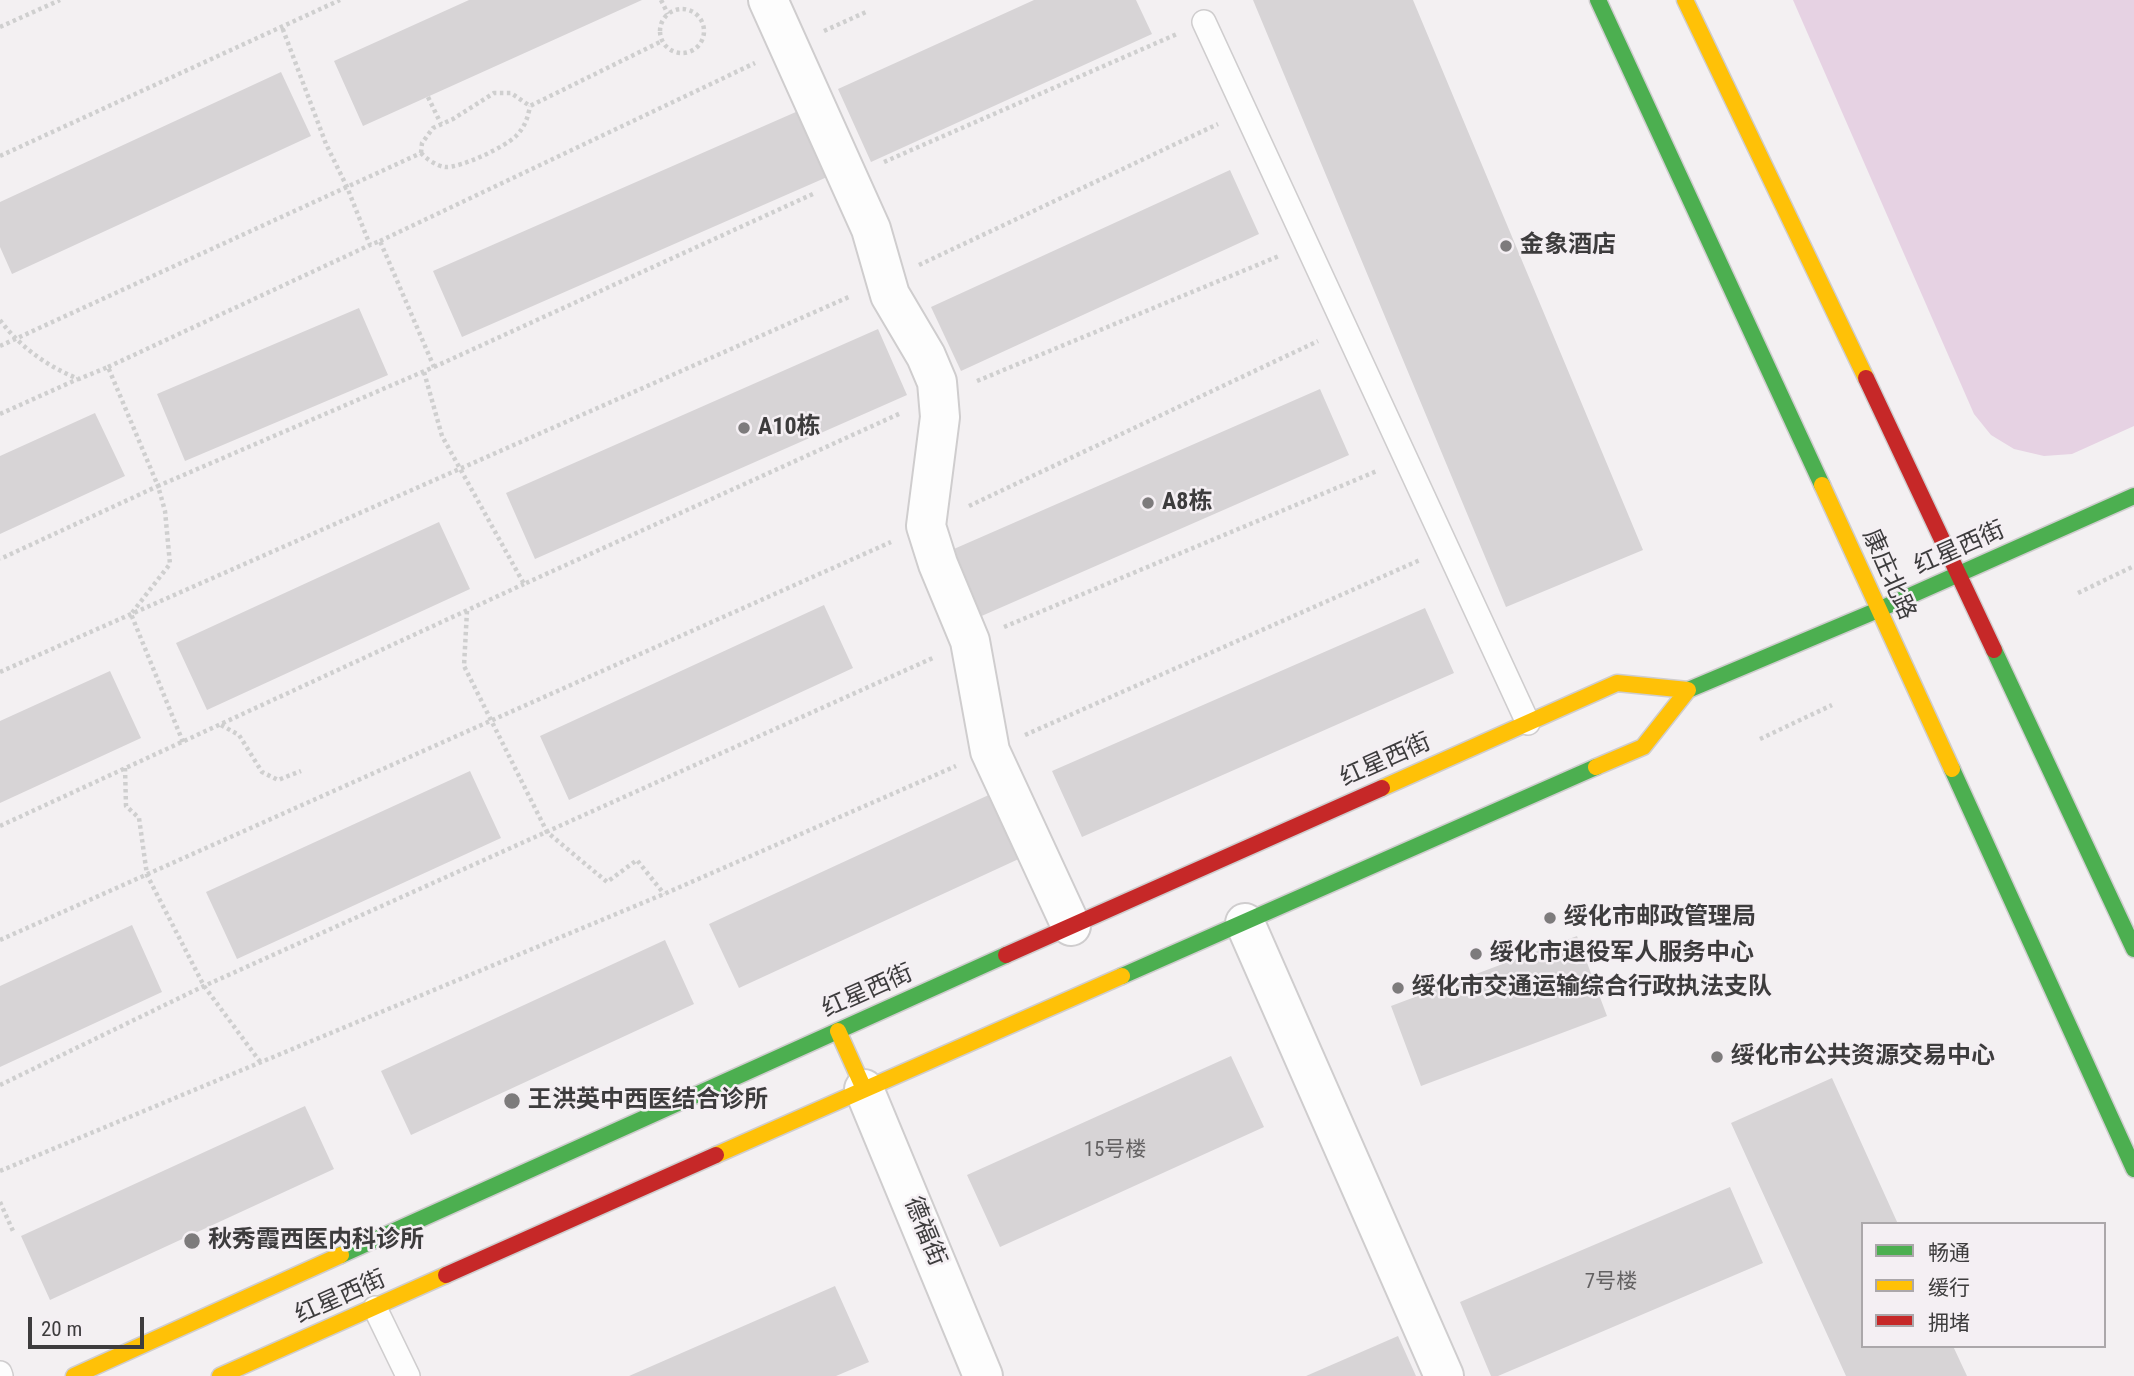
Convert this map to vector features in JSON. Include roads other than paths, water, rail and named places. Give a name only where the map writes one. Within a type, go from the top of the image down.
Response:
[{"type":"main road","name":"康庄北路","points":[[1598,0],[1837,516],[2134,1169]]},
{"type":"main road","points":[[1685,0],[2134,949]]},
{"type":"main road","name":"红星西街","points":[[74,1376],[1617,683],[1688,690],[1959,575],[2134,496]]},
{"type":"main road","name":"红星西街","points":[[220,1376],[864,1089],[1643,747],[1688,690]]},
{"type":"main road","points":[[838,1031],[864,1089]]},
{"type":"street","points":[[768,0],[871,229],[890,295],[926,356],[937,382],[940,417],[926,526],[937,564],[970,641],[990,751],[1071,926]]},
{"type":"street","points":[[1245,923],[1444,1376]]},
{"type":"street","name":"德福街","points":[[864,1089],[983,1376]]},
{"type":"lane","points":[[1204,22],[1528,723]]},
{"type":"lane","points":[[374,1308],[408,1376]]},
{"type":"place","name":"金象酒店","points":[[1506,246]]},
{"type":"place","name":"A10栋","points":[[744,428]]},
{"type":"place","name":"A8栋","points":[[1148,503]]},
{"type":"place","name":"绥化市邮政管理局","points":[[1550,918]]},
{"type":"place","name":"绥化市退役军人服务中心","points":[[1476,954]]},
{"type":"place","name":"绥化市交通运输综合行政执法支队","points":[[1398,988]]},
{"type":"place","name":"绥化市公共资源交易中心","points":[[1717,1057]]},
{"type":"place","name":"王洪英中西医结合诊所","points":[[512,1101]]},
{"type":"place","name":"秋秀霞西医内科诊所","points":[[192,1241]]}]
